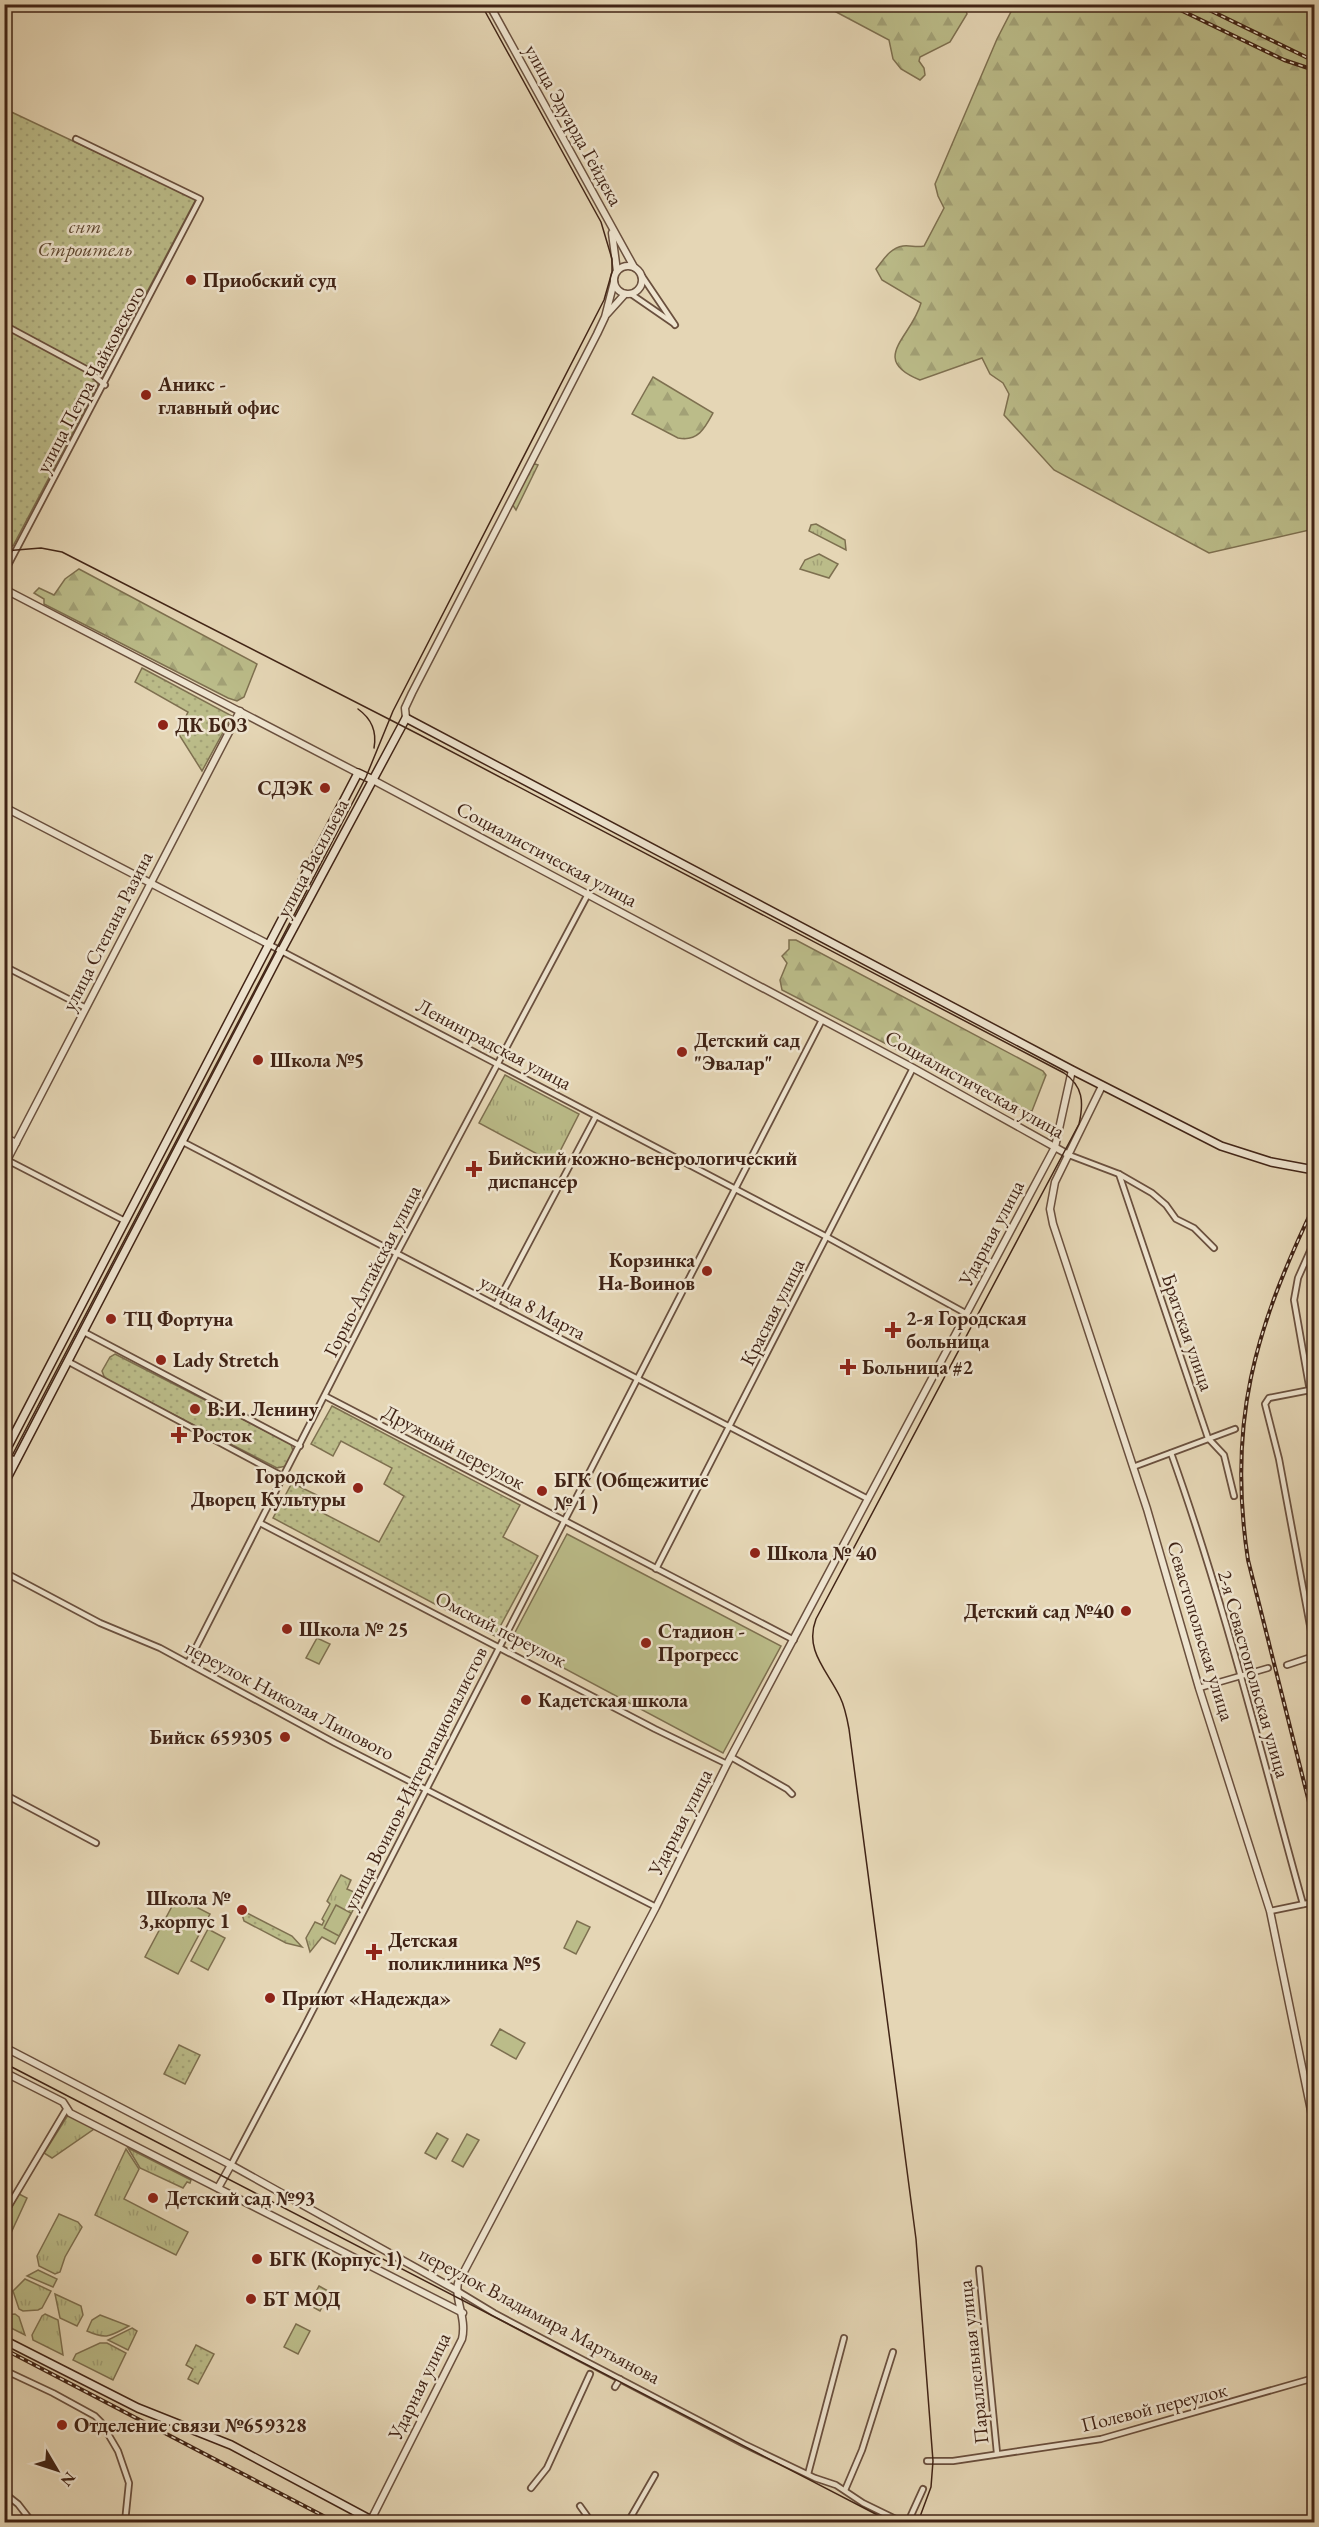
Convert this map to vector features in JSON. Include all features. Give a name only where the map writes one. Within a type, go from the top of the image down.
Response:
[{"type":"main road","name":"улица Васильева","points":[[4,1484],[281,951],[406,718]]},
{"type":"main road","points":[[406,718],[1102,1086],[1221,1146],[1271,1162],[1314,1170]]},
{"type":"main road","points":[[4,1455],[358,773]]},
{"type":"main road","name":"Социалистическая улица","points":[[358,773],[373,780]]},
{"type":"main road","points":[[169,1135],[183,1142]]},
{"type":"main road","points":[[4,2340],[138,2408],[231,2445],[373,2521]]},
{"type":"street","name":"улица Эдуарда Гейдека","points":[[489,4],[634,267]]},
{"type":"street","name":"улица Петра Чайковского","points":[[4,573],[105,385],[200,198],[76,139]]},
{"type":"street","points":[[406,718],[405,708],[412,693],[605,317],[617,271],[612,229]]},
{"type":"street","points":[[614,282],[617,290],[628,294],[675,325],[634,267],[625,266],[617,271]]},
{"type":"street","points":[[605,317],[628,294],[639,290],[642,276]]},
{"type":"street","points":[[4,325],[86,369],[105,385]]},
{"type":"street","name":"Социалистическая улица","points":[[4,589],[358,773]]},
{"type":"street","name":"улица Степана Разина","points":[[6,1163],[240,711]]},
{"type":"street","name":"Социалистическая улица","points":[[373,780],[913,1068],[1069,1155]]},
{"type":"street","name":"Ленинградская улица","points":[[4,807],[827,1237],[967,1314]]},
{"type":"street","name":"Горно-Алтайская улица","points":[[188,1663],[397,1253],[588,894]]},
{"type":"street","points":[[4,966],[86,1008]]},
{"type":"street","name":"улица Воинов-Интернационалистов","points":[[231,2164],[303,2030],[425,1788],[565,1522],[822,1020]]},
{"type":"street","name":"Красная улица","points":[[656,1569],[913,1068]]},
{"type":"street","name":"Ударная улица","points":[[373,2521],[462,2339],[463,2313],[456,2290],[656,1906],[727,1764],[1056,1147],[1072,1070]]},
{"type":"street","name":"Севастопольская улица","points":[[1102,1086],[1059,1172],[1051,1196],[1053,1224],[1133,1467],[1199,1688],[1270,1911],[1314,2125]]},
{"type":"street","points":[[496,1305],[596,1116]]},
{"type":"street","points":[[4,1137],[16,1143]]},
{"type":"street","name":"улица 8 Марта","points":[[183,1142],[868,1499]]},
{"type":"street","points":[[1069,1155],[1119,1174],[1156,1196],[1176,1219],[1194,1228],[1214,1248]]},
{"type":"street","points":[[6,1163],[125,1221]]},
{"type":"street","name":"Братская улица","points":[[1119,1174],[1208,1438],[1225,1457],[1234,1496]]},
{"type":"street","points":[[1314,1242],[1298,1278],[1294,1300],[1314,1414]]},
{"type":"street","points":[[84,1332],[300,1446]]},
{"type":"street","points":[[69,1362],[284,1477]]},
{"type":"street","points":[[1310,1390],[1269,1398],[1265,1404],[1279,1459],[1314,1647]]},
{"type":"street","name":"Дружный переулок","points":[[325,1396],[794,1640]]},
{"type":"street","points":[[1133,1467],[1235,1429]]},
{"type":"street","name":"2-я Севастопольская улица","points":[[1171,1454],[1191,1509],[1241,1675],[1303,1904]]},
{"type":"street","points":[[4,1455],[16,1461]]},
{"type":"street","name":"Омский переулок","points":[[260,1523],[655,1730],[727,1764]]},
{"type":"street","name":"переулок Николая Липового","points":[[4,1572],[100,1623],[160,1648],[335,1743],[656,1906]]},
{"type":"street","points":[[1287,1665],[1314,1656]]},
{"type":"street","points":[[1199,1688],[1268,1668]]},
{"type":"street","points":[[732,1757],[792,1794]]},
{"type":"street","points":[[4,1794],[96,1843]]},
{"type":"street","points":[[1270,1911],[1314,1902]]},
{"type":"street","name":"переулок Владимира Мартьянова","points":[[4,2048],[231,2164],[494,2313],[808,2474],[845,2490],[863,2503],[902,2523]]},
{"type":"street","points":[[4,2072],[63,2102],[70,2113],[463,2313]]},
{"type":"street","points":[[4,2214],[67,2108]]},
{"type":"street","points":[[218,2188],[231,2164]]},
{"type":"street","name":"Параллельная улица","points":[[979,2269],[997,2453]]},
{"type":"street","points":[[808,2474],[844,2338]]},
{"type":"street","points":[[845,2490],[862,2450],[893,2352]]},
{"type":"street","points":[[4,2370],[64,2399],[95,2416],[101,2422],[118,2451],[129,2483],[125,2523]]},
{"type":"street","points":[[531,2488],[547,2468],[590,2374]]},
{"type":"street","name":"Полевой переулок","points":[[927,2461],[953,2461],[1101,2439],[1314,2378]]},
{"type":"street","points":[[615,2387],[620,2379]]},
{"type":"street","points":[[628,2523],[655,2475]]},
{"type":"street","points":[[908,2523],[923,2489]]},
{"type":"street","points":[[4,2493],[18,2504],[32,2523]]},
{"type":"street","points":[[580,2506],[590,2520],[615,2523]]},
{"type":"green space","points":[[1015,4],[1314,5],[1314,529],[1209,553],[1054,470],[1004,415],[1009,394],[1003,383],[990,374],[982,358],[920,380],[905,372],[897,364],[895,355],[898,346],[921,303],[882,280],[876,269],[894,249],[903,246],[924,246],[944,208],[935,184],[997,39]]},
{"type":"green space","points":[[823,5],[964,5],[967,14],[950,42],[920,57],[919,61],[924,68],[925,75],[920,80],[901,69],[893,59],[889,40]]},
{"type":"green space","name":"снт Строитель","points":[[5,109],[196,199],[13,546],[5,545]]},
{"type":"green space","points":[[653,377],[713,413],[700,433],[691,438],[678,438],[632,414]]},
{"type":"green space","points":[[531,465],[538,465],[516,510],[512,504]]},
{"type":"green space","points":[[816,524],[845,540],[846,550],[809,531],[811,525]]},
{"type":"green space","points":[[819,554],[838,564],[829,578],[800,569],[805,560]]},
{"type":"green space","points":[[79,569],[257,664],[244,697],[237,701],[228,698],[44,604],[44,599],[34,593],[39,588],[54,595],[65,579]]},
{"type":"green space","points":[[142,668],[232,716],[202,771],[178,733],[188,712],[135,682]]},
{"type":"green space","points":[[789,940],[796,940],[1043,1071],[1046,1075],[1032,1111],[1010,1108],[782,990],[780,980],[787,963],[782,956],[789,949]]},
{"type":"green space","points":[[505,1075],[579,1114],[554,1163],[479,1123]]},
{"type":"green space","points":[[115,1354],[291,1444],[293,1451],[286,1466],[277,1468],[105,1379],[102,1371],[110,1357]]},
{"type":"green space","points":[[332,1406],[520,1505],[503,1537],[538,1556],[495,1636],[273,1518],[292,1483],[319,1496],[313,1508],[379,1542],[404,1496],[384,1484],[392,1468],[341,1441],[333,1456],[311,1444]]},
{"type":"green space","name":"Стадион - Прогресс","points":[[567,1534],[781,1646],[723,1753],[511,1640]]},
{"type":"green space","points":[[317,1638],[330,1644],[319,1664],[306,1658]]},
{"type":"green space","points":[[341,1875],[351,1880],[347,1889],[361,1895],[335,1944],[322,1937],[310,1952],[306,1938],[315,1922],[322,1925],[324,1921],[322,1919],[330,1904],[327,1901]]},
{"type":"green space","points":[[177,1897],[210,1914],[178,1974],[145,1957]]},
{"type":"green space","points":[[336,1905],[351,1913],[339,1936],[324,1928]]},
{"type":"green space","points":[[247,1913],[292,1936],[302,1947],[286,1943],[244,1921],[242,1914]]},
{"type":"green space","points":[[577,1921],[590,1927],[576,1954],[564,1948]]},
{"type":"green space","points":[[208,1929],[225,1938],[208,1970],[191,1961]]},
{"type":"green space","points":[[500,2029],[525,2043],[516,2059],[491,2045]]},
{"type":"green space","points":[[179,2045],[200,2055],[185,2084],[164,2074]]},
{"type":"green space","points":[[68,2115],[94,2129],[52,2158],[44,2153]]},
{"type":"green space","points":[[437,2133],[448,2139],[436,2159],[425,2153]]},
{"type":"green space","points":[[467,2134],[479,2140],[463,2167],[452,2161]]},
{"type":"green space","points":[[128,2148],[191,2180],[190,2183],[187,2182],[183,2188],[140,2168]]},
{"type":"green space","points":[[126,2149],[139,2169],[124,2199],[188,2232],[176,2255],[95,2215]]},
{"type":"green space","points":[[19,2194],[27,2198],[5,2246],[5,2219]]},
{"type":"green space","points":[[59,2214],[78,2222],[82,2227],[65,2257],[60,2272],[55,2274],[39,2266],[37,2256]]},
{"type":"green space","points":[[38,2270],[57,2279],[53,2287],[27,2276]]},
{"type":"green space","points":[[25,2279],[51,2291],[42,2308],[38,2310],[19,2309],[13,2291]]},
{"type":"green space","points":[[319,2286],[330,2292],[320,2311],[309,2305]]},
{"type":"green space","points":[[55,2294],[81,2306],[83,2315],[77,2326],[60,2318]]},
{"type":"green space","points":[[15,2314],[19,2317],[25,2335],[5,2325],[5,2315]]},
{"type":"green space","points":[[45,2314],[58,2320],[63,2355],[33,2340],[32,2335]]},
{"type":"green space","points":[[100,2315],[129,2326],[108,2336],[87,2331],[92,2320]]},
{"type":"green space","points":[[296,2324],[310,2331],[298,2354],[284,2347]]},
{"type":"green space","points":[[132,2328],[137,2331],[128,2350],[108,2340]]},
{"type":"green space","points":[[100,2343],[107,2343],[126,2353],[113,2380],[73,2360],[76,2354]]},
{"type":"green space","points":[[196,2345],[214,2354],[198,2384],[188,2379],[193,2369],[186,2365]]},
{"type":"tram line","points":[[4,1471],[366,777],[393,711],[604,300],[612,272],[612,259],[601,222],[481,4]]},
{"type":"tram line","points":[[4,551],[41,548],[62,552],[418,734],[1064,1073],[1078,1089],[1081,1102],[1079,1124],[816,1619],[813,1630],[815,1650],[842,1701],[849,1729],[916,2239],[933,2461],[931,2487],[918,2522]]},
{"type":"tram line","points":[[358,709],[367,717],[372,726],[375,737],[374,748]]},
{"type":"tram line","points":[[4,2063],[891,2522]]},
{"type":"railway","points":[[1168,4],[1284,60],[1314,70]]},
{"type":"railway","points":[[1197,4],[1314,61]]},
{"type":"railway","points":[[1314,1206],[1293,1251],[1262,1336],[1251,1377],[1244,1420],[1241,1464],[1242,1510],[1248,1560],[1314,1822]]},
{"type":"railway","points":[[4,2349],[335,2522]]},
{"type":"place","name":"Приобский суд","points":[[191,280]]},
{"type":"place","name":"Аникс - главный офис","points":[[146,395]]},
{"type":"place","name":"ДК БОЗ","points":[[163,725]]},
{"type":"place","name":"СДЭК","points":[[325,788]]},
{"type":"place","name":"Детский сад \"Эвалар\"","points":[[682,1052]]},
{"type":"place","name":"Школа №5","points":[[258,1060]]},
{"type":"place","name":"Бийский кожно-венерологический диспансер","points":[[474,1169]]},
{"type":"place","name":"Корзинка На-Воинов","points":[[707,1271]]},
{"type":"place","name":"ТЦ Фортуна","points":[[111,1319]]},
{"type":"place","name":"2-я Городская больница","points":[[893,1330]]},
{"type":"place","name":"Lady Stretch","points":[[161,1360]]},
{"type":"place","name":"Больница #2","points":[[848,1367]]},
{"type":"place","name":"В.И. Ленину","points":[[195,1409]]},
{"type":"place","name":"Росток","points":[[179,1435]]},
{"type":"place","name":"Городской Дворец Культуры","points":[[358,1488]]},
{"type":"place","name":"БГК (Общежитие № 1 )","points":[[542,1491]]},
{"type":"place","name":"Школа № 40","points":[[755,1553]]},
{"type":"place","name":"Детский сад №40","points":[[1126,1611]]},
{"type":"place","name":"Школа № 25","points":[[287,1629]]},
{"type":"place","name":"Стадион - Прогресс","points":[[646,1643]]},
{"type":"place","name":"Кадетская школа","points":[[526,1700]]},
{"type":"place","name":"Бийск 659305","points":[[285,1737]]},
{"type":"place","name":"Школа № 3,корпус 1","points":[[242,1910]]},
{"type":"place","name":"Детская поликлиника №5","points":[[374,1952]]},
{"type":"place","name":"Приют «Надежда»","points":[[270,1998]]},
{"type":"place","name":"Детский сад №93","points":[[153,2198]]},
{"type":"place","name":"БГК (Корпус 1)","points":[[257,2259]]},
{"type":"place","name":"БТ МОД","points":[[251,2299]]},
{"type":"place","name":"Отделение связи №659328","points":[[62,2425]]}]
